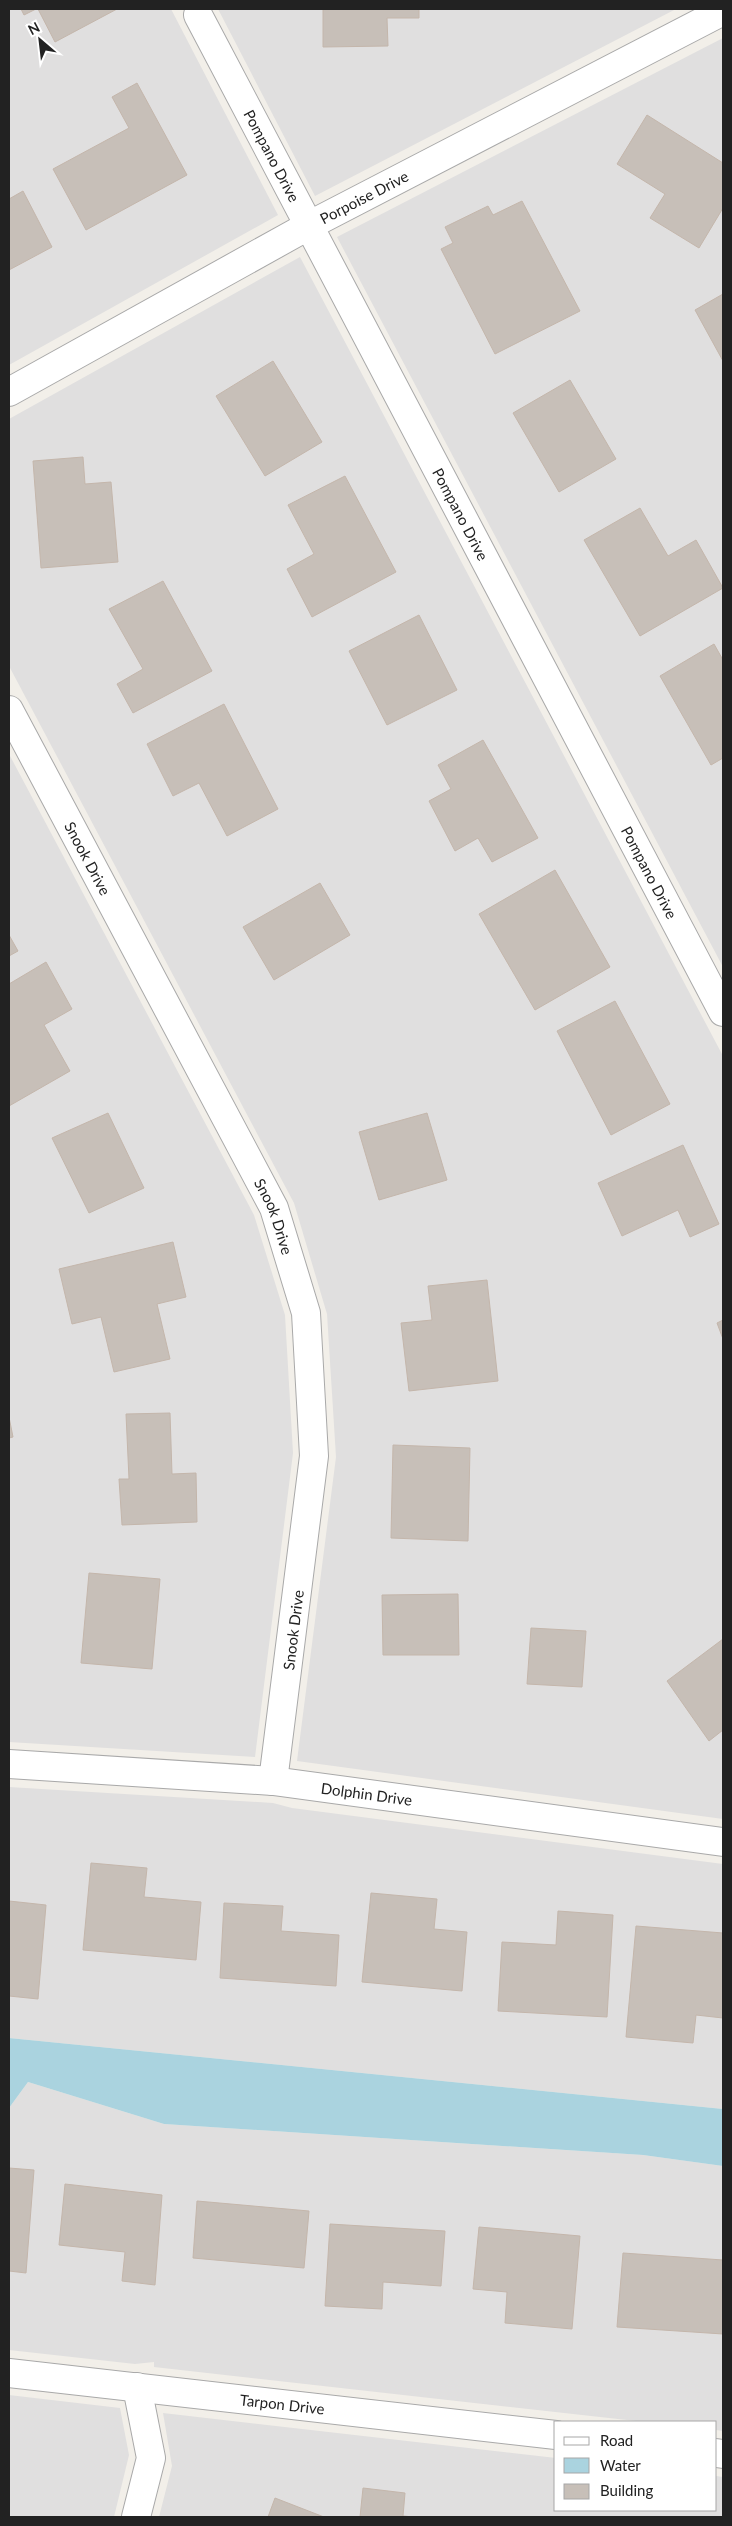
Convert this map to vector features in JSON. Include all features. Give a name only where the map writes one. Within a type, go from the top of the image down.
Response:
[{"type":"street","name":"Porpoise Drive","points":[[9,392],[308,226],[723,11]]},
{"type":"street","name":"Pompano Drive","points":[[198,15],[723,1012]]},
{"type":"street","name":"Snook Drive","points":[[9,710],[274,1208],[306,1313],[314,1456],[274,1781]]},
{"type":"street","name":"Dolphin Drive","points":[[9,1764],[274,1781],[723,1842]]},
{"type":"street","name":"Tarpon Drive","points":[[9,2373],[554,2435]]},
{"type":"street","points":[[136,2517],[150,2458],[137,2387]]},
{"type":"shaded area","points":[[9,9],[171,9],[278,215],[9,365]]},
{"type":"shaded area","points":[[218,9],[676,9],[315,196]]},
{"type":"shaded area","points":[[723,38],[723,967],[337,237]]},
{"type":"shaded area","points":[[300,257],[723,1056],[723,1819],[297,1761],[336,1457],[327,1314],[294,1203],[9,666],[9,419]]},
{"type":"shaded area","points":[[9,754],[254,1215],[285,1315],[293,1453],[255,1757],[9,1742]]},
{"type":"shaded area","points":[[9,1787],[273,1803],[292,1808],[723,1864],[723,2109],[9,2038]]},
{"type":"shaded area","points":[[28,2082],[164,2124],[643,2155],[723,2166],[723,2431],[717,2430],[717,2421],[636,2421],[154,2367],[154,2362],[135,2364],[9,2350],[9,2108]]},
{"type":"shaded area","points":[[9,2395],[120,2408],[129,2455],[114,2517],[9,2517]]},
{"type":"shaded area","points":[[163,2413],[554,2458],[554,2511],[717,2511],[717,2476],[723,2477],[723,2517],[159,2517],[172,2466]]},
{"type":"water","points":[[9,2038],[723,2109],[723,2166],[643,2155],[164,2124],[28,2082],[9,2108]]},
{"type":"building","points":[[21,9],[36,9],[24,15]]},
{"type":"building","points":[[38,9],[117,9],[55,42]]},
{"type":"building","points":[[323,9],[419,9],[419,18],[387,18],[388,46],[323,47]]},
{"type":"building","points":[[137,83],[187,175],[86,230],[53,169],[129,128],[112,97]]},
{"type":"building","points":[[647,115],[723,163],[723,208],[699,248],[650,218],[665,194],[617,164]]},
{"type":"building","points":[[23,191],[52,247],[9,270],[9,199]]},
{"type":"building","points":[[522,201],[580,311],[495,354],[441,249],[453,243],[445,227],[488,206],[493,215]]},
{"type":"building","points":[[723,294],[723,361],[695,310]]},
{"type":"building","points":[[273,361],[322,442],[265,476],[216,396]]},
{"type":"building","points":[[570,380],[616,459],[559,492],[513,413]]},
{"type":"building","points":[[83,457],[85,484],[111,482],[118,562],[41,568],[33,461]]},
{"type":"building","points":[[345,476],[396,572],[312,617],[287,569],[314,554],[288,505]]},
{"type":"building","points":[[640,508],[668,556],[696,540],[723,588],[640,636],[584,540]]},
{"type":"building","points":[[163,581],[212,671],[133,713],[117,684],[143,669],[109,609]]},
{"type":"building","points":[[419,615],[457,690],[387,725],[349,651]]},
{"type":"building","points":[[714,644],[723,660],[723,758],[711,765],[660,676]]},
{"type":"building","points":[[224,704],[278,809],[227,836],[199,783],[173,796],[147,744]]},
{"type":"building","points":[[483,740],[538,838],[492,862],[478,838],[455,851],[429,801],[451,789],[438,765]]},
{"type":"building","points":[[555,870],[610,967],[535,1010],[479,914]]},
{"type":"building","points":[[320,883],[350,935],[274,980],[243,927]]},
{"type":"building","points":[[9,935],[18,951],[9,956]]},
{"type":"building","points":[[46,962],[72,1009],[44,1025],[70,1071],[9,1106],[9,984]]},
{"type":"building","points":[[615,1001],[670,1104],[611,1135],[557,1031]]},
{"type":"building","points":[[108,1113],[144,1188],[89,1213],[52,1138]]},
{"type":"building","points":[[427,1113],[447,1180],[379,1200],[359,1132]]},
{"type":"building","points":[[683,1145],[719,1224],[690,1237],[678,1210],[622,1236],[598,1183]]},
{"type":"building","points":[[173,1242],[186,1297],[157,1304],[170,1359],[114,1372],[101,1317],[72,1324],[59,1269]]},
{"type":"building","points":[[487,1280],[498,1381],[409,1391],[401,1323],[432,1320],[428,1286]]},
{"type":"building","points":[[723,1320],[723,1339],[717,1323]]},
{"type":"building","points":[[170,1413],[172,1474],[196,1473],[197,1522],[122,1525],[119,1479],[129,1479],[126,1414]]},
{"type":"building","points":[[9,1417],[13,1437],[9,1438]]},
{"type":"building","points":[[393,1445],[470,1448],[468,1541],[391,1538]]},
{"type":"building","points":[[89,1573],[160,1579],[152,1669],[81,1663]]},
{"type":"building","points":[[458,1594],[459,1655],[383,1655],[382,1595]]},
{"type":"building","points":[[531,1628],[586,1631],[582,1687],[527,1684]]},
{"type":"building","points":[[723,1639],[723,1730],[709,1741],[667,1681]]},
{"type":"building","points":[[91,1863],[147,1868],[144,1897],[201,1902],[196,1960],[83,1950]]},
{"type":"building","points":[[371,1893],[437,1899],[434,1929],[467,1932],[462,1991],[362,1982]]},
{"type":"building","points":[[9,1901],[46,1905],[38,1999],[9,1996]]},
{"type":"building","points":[[224,1903],[283,1906],[281,1931],[339,1935],[336,1986],[220,1978]]},
{"type":"building","points":[[558,1911],[613,1915],[607,2017],[498,2011],[502,1942],[556,1945]]},
{"type":"building","points":[[636,1926],[723,1933],[723,2018],[696,2015],[693,2043],[626,2037]]},
{"type":"building","points":[[9,2168],[34,2170],[26,2273],[9,2271]]},
{"type":"building","points":[[65,2184],[162,2195],[155,2285],[122,2281],[125,2252],[59,2245]]},
{"type":"building","points":[[197,2201],[309,2211],[304,2268],[193,2258]]},
{"type":"building","points":[[330,2224],[445,2231],[441,2286],[383,2282],[382,2309],[325,2306]]},
{"type":"building","points":[[479,2227],[580,2236],[572,2329],[505,2323],[507,2292],[473,2289]]},
{"type":"building","points":[[623,2253],[723,2260],[723,2334],[617,2327]]},
{"type":"building","points":[[363,2488],[405,2493],[403,2516],[414,2517],[360,2517]]},
{"type":"building","points":[[275,2498],[324,2517],[268,2517]]}]
